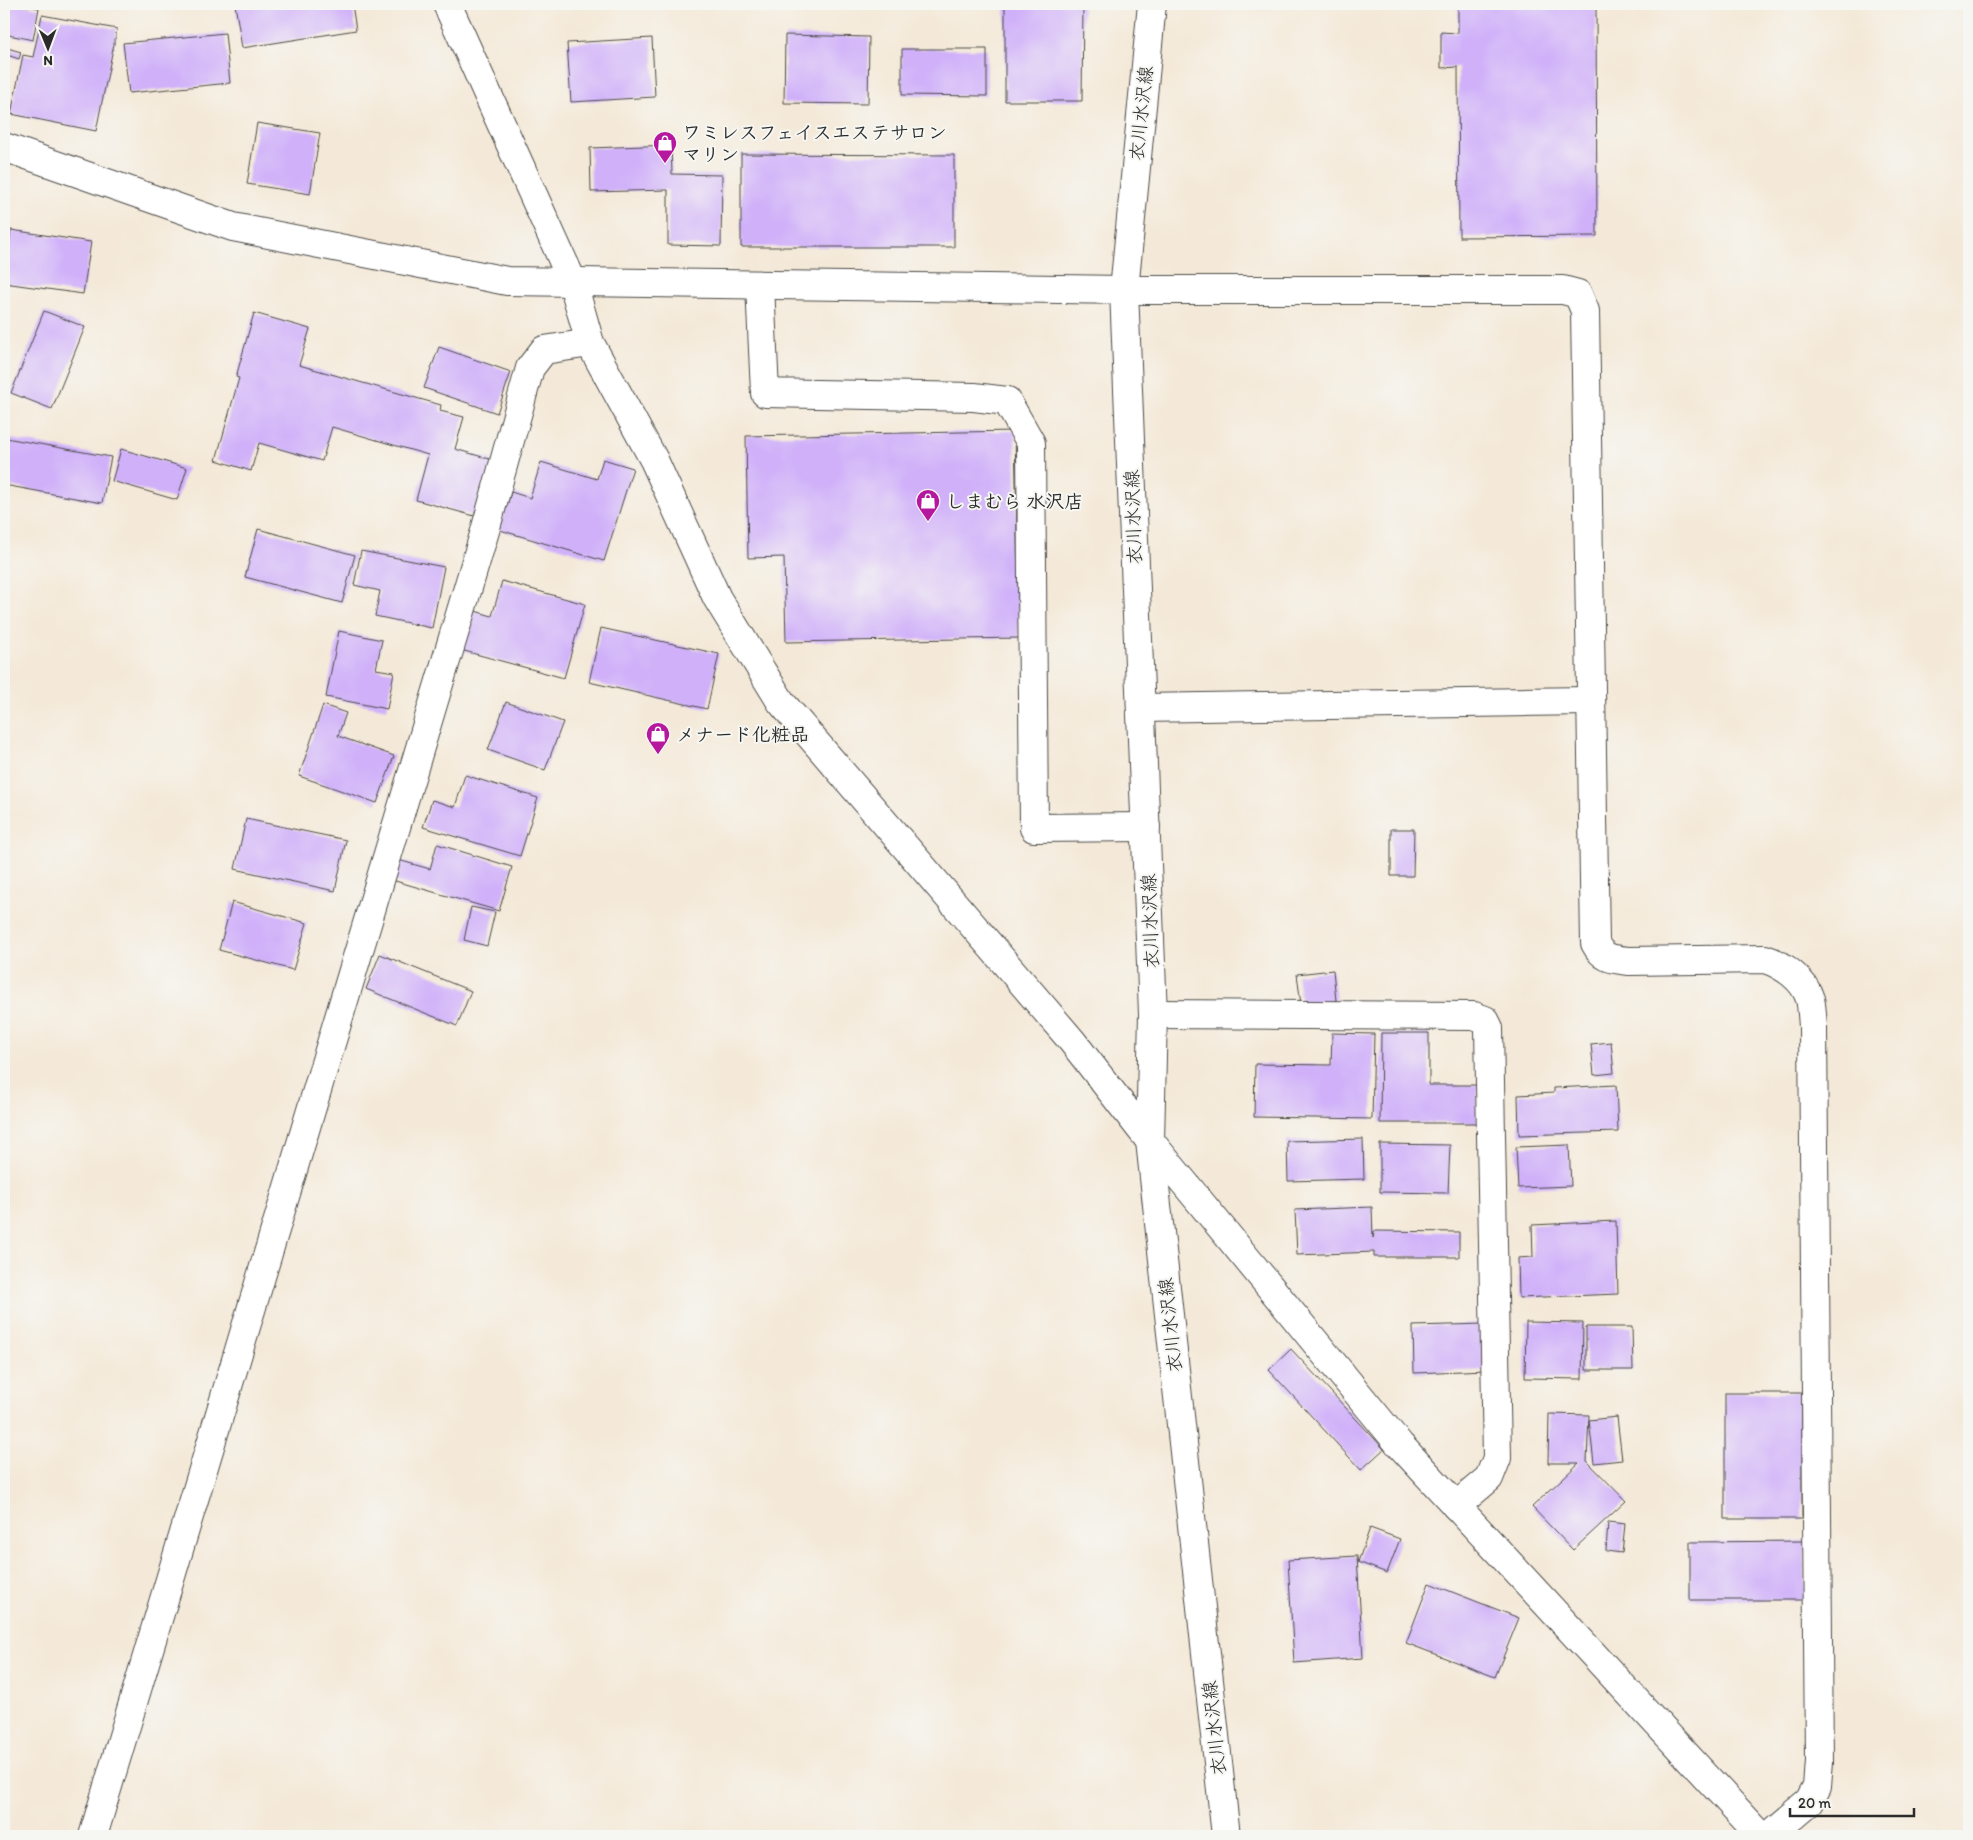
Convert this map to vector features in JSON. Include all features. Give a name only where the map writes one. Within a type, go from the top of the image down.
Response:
[{"type":"street","points":[[447,4],[573,283],[590,343],[654,460],[717,598],[781,702],[1072,1041],[1150,1141],[1400,1445],[1761,1836]]},
{"type":"street","name":"衣川水沢線","points":[[1152,4],[1124,290],[1153,1014],[1150,1141],[1226,1836]]},
{"type":"street","points":[[4,147],[233,227],[507,281],[1124,290],[1563,290],[1578,294],[1584,311],[1595,943],[1600,953],[1612,959],[1629,961],[1765,959],[1779,963],[1802,982],[1810,998],[1813,1046],[1819,1761],[1817,1787],[1809,1802],[1769,1836]]},
{"type":"street","points":[[760,285],[765,393],[974,397],[1007,401],[1031,443],[1034,828],[1146,826]]},
{"type":"street","points":[[93,1836],[476,560],[530,368],[544,350],[590,343]]},
{"type":"street","points":[[1141,708],[1590,701]]},
{"type":"street","points":[[1153,1014],[1474,1016],[1485,1020],[1489,1028],[1497,1458],[1489,1478],[1456,1506]]},
{"type":"building","points":[[4,4],[39,8],[33,40],[4,34]]},
{"type":"building","points":[[235,4],[352,4],[356,30],[242,48]]},
{"type":"building","points":[[1005,4],[1083,4],[1082,101],[1005,101]]},
{"type":"building","points":[[1458,4],[1596,4],[1597,236],[1459,237],[1458,67],[1441,68],[1441,32],[1458,33]]},
{"type":"building","points":[[42,15],[117,29],[96,131],[11,114],[23,55],[33,57]]},
{"type":"building","points":[[225,33],[230,83],[129,93],[123,43]]},
{"type":"building","points":[[785,35],[869,37],[868,104],[784,103]]},
{"type":"building","points":[[652,38],[655,97],[571,102],[567,43]]},
{"type":"building","points":[[4,47],[21,52],[19,59],[4,54]]},
{"type":"building","points":[[902,49],[987,49],[987,96],[902,95]]},
{"type":"building","points":[[257,123],[320,133],[310,194],[247,184]]},
{"type":"building","points":[[671,145],[672,174],[722,175],[721,246],[668,245],[668,190],[591,192],[590,148]]},
{"type":"building","points":[[741,154],[954,155],[954,247],[741,247]]},
{"type":"building","points":[[11,230],[91,242],[83,294],[4,283]]},
{"type":"building","points":[[44,311],[85,327],[52,409],[11,393]]},
{"type":"building","points":[[254,313],[310,329],[299,365],[441,405],[440,411],[464,417],[455,449],[493,460],[478,517],[416,500],[428,455],[332,427],[322,461],[259,443],[251,471],[216,460],[239,378],[236,377]]},
{"type":"building","points":[[439,347],[511,372],[497,413],[424,388]]},
{"type":"building","points":[[1015,431],[1019,638],[786,642],[784,557],[748,558],[746,436]]},
{"type":"building","points":[[6,438],[111,457],[102,503],[4,485],[4,448]]},
{"type":"building","points":[[121,449],[187,468],[177,500],[112,481]]},
{"type":"building","points":[[603,459],[633,468],[604,561],[500,530],[511,492],[530,498],[541,462],[597,479]]},
{"type":"building","points":[[258,529],[355,555],[342,603],[245,577]]},
{"type":"building","points":[[361,551],[444,567],[432,628],[375,616],[380,591],[354,585]]},
{"type":"building","points":[[502,581],[585,604],[564,678],[457,649],[468,609],[492,616]]},
{"type":"building","points":[[601,628],[719,654],[707,709],[589,682]]},
{"type":"building","points":[[339,631],[382,640],[376,669],[394,672],[387,709],[326,697]]},
{"type":"building","points":[[506,702],[563,722],[545,770],[488,750]]},
{"type":"building","points":[[323,705],[346,713],[338,736],[394,756],[377,803],[299,776]]},
{"type":"building","points":[[465,775],[538,798],[520,856],[423,827],[432,800],[455,807]]},
{"type":"building","points":[[246,819],[346,840],[335,891],[235,869]]},
{"type":"building","points":[[1391,829],[1414,829],[1413,876],[1391,876]]},
{"type":"building","points":[[437,844],[512,867],[499,911],[385,878],[391,858],[430,869]]},
{"type":"building","points":[[232,902],[307,923],[293,970],[219,950]]},
{"type":"building","points":[[471,907],[495,912],[487,946],[464,940]]},
{"type":"building","points":[[380,954],[471,991],[457,1026],[366,989]]},
{"type":"building","points":[[1333,970],[1336,1001],[1301,1005],[1297,974]]},
{"type":"building","points":[[1332,1033],[1374,1034],[1372,1119],[1254,1117],[1255,1064],[1331,1065]]},
{"type":"building","points":[[1381,1033],[1429,1033],[1429,1085],[1478,1085],[1477,1123],[1380,1123]]},
{"type":"building","points":[[1611,1042],[1614,1073],[1594,1075],[1591,1044]]},
{"type":"building","points":[[1616,1085],[1618,1132],[1519,1135],[1518,1095],[1554,1093],[1554,1088]]},
{"type":"building","points":[[1363,1139],[1364,1179],[1288,1181],[1287,1141]]},
{"type":"building","points":[[1380,1144],[1450,1145],[1448,1193],[1380,1192]]},
{"type":"building","points":[[1569,1145],[1571,1186],[1518,1188],[1516,1147]]},
{"type":"building","points":[[1372,1207],[1373,1238],[1374,1231],[1459,1232],[1459,1257],[1374,1257],[1374,1252],[1297,1255],[1295,1210]]},
{"type":"building","points":[[1616,1221],[1618,1294],[1519,1298],[1518,1258],[1533,1257],[1532,1225]]},
{"type":"building","points":[[1526,1322],[1583,1323],[1582,1379],[1525,1378]]},
{"type":"building","points":[[1484,1324],[1486,1370],[1414,1373],[1413,1326]]},
{"type":"building","points":[[1586,1327],[1632,1327],[1633,1370],[1586,1370]]},
{"type":"building","points":[[1291,1349],[1384,1449],[1361,1470],[1269,1370]]},
{"type":"building","points":[[1725,1393],[1802,1393],[1802,1519],[1725,1519]]},
{"type":"building","points":[[1549,1414],[1589,1415],[1587,1461],[1626,1501],[1573,1550],[1532,1507],[1579,1463],[1548,1463]]},
{"type":"building","points":[[1617,1417],[1622,1460],[1594,1463],[1589,1420]]},
{"type":"building","points":[[1608,1522],[1625,1524],[1622,1553],[1606,1551]]},
{"type":"building","points":[[1370,1528],[1400,1539],[1387,1573],[1358,1562]]},
{"type":"building","points":[[1805,1541],[1805,1600],[1690,1600],[1690,1542]]},
{"type":"building","points":[[1357,1556],[1363,1658],[1294,1663],[1288,1560]]},
{"type":"building","points":[[1429,1583],[1519,1618],[1495,1677],[1406,1643]]},
{"type":"place","name":"ワミレスフェイスエステサロン マリン","points":[[665,164]]},
{"type":"place","name":"しまむら 水沢店","points":[[928,522]]},
{"type":"place","name":"メナード化粧品","points":[[658,755]]}]
